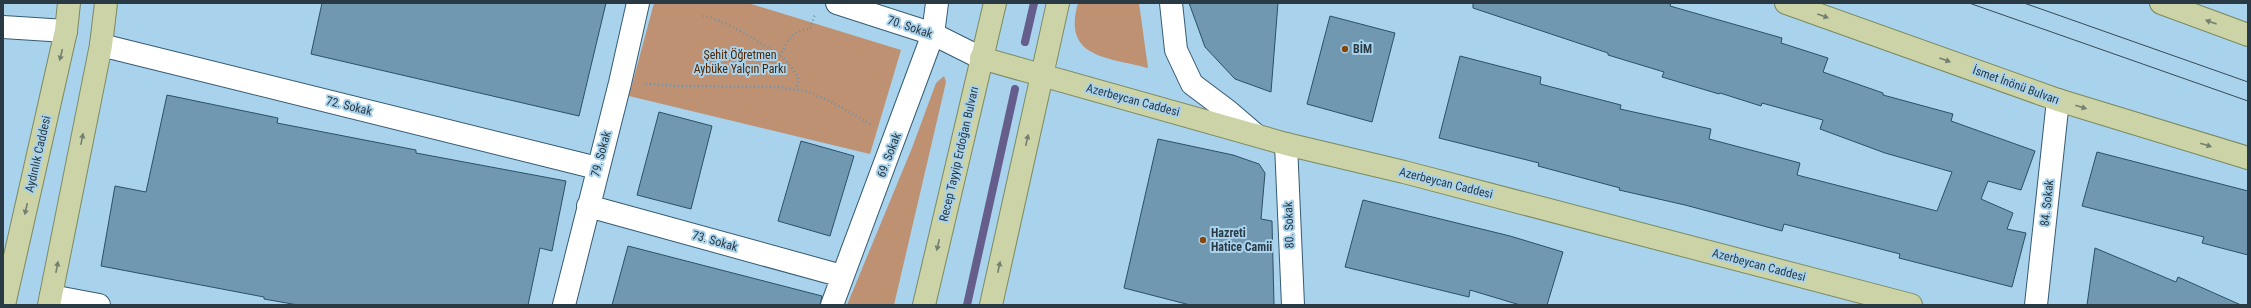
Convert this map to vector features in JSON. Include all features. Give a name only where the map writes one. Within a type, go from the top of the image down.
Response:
[{"type":"main road","name":"Aydınlık Caddesi","points":[[5,295],[66,31],[69,3]]},
{"type":"main road","points":[[50,301],[101,45],[106,3]]},
{"type":"main road","name":"Recep Tayyip Erdoğan Bulvarı","points":[[924,305],[995,3]]},
{"type":"main road","points":[[992,305],[1041,75],[1058,3]]},
{"type":"main road","name":"İsmet İnönü Bulvarı","points":[[1786,3],[2058,100],[2248,158]]},
{"type":"main road","points":[[2161,3],[2248,35]]},
{"type":"main road","name":"Azerbeycan Caddesi","points":[[981,58],[1286,144],[1404,172],[1911,305]]},
{"type":"street","name":"79. Sokak","points":[[564,305],[597,168],[620,83],[638,3]]},
{"type":"street","name":"70. Sokak","points":[[837,3],[933,34],[981,58]]},
{"type":"street","name":"69. Sokak","points":[[832,305],[933,34],[937,3]]},
{"type":"street","points":[[1171,3],[1176,50],[1192,84],[1228,111],[1256,135]]},
{"type":"street","points":[[3,27],[66,31]]},
{"type":"street","name":"72. Sokak","points":[[101,45],[597,168]]},
{"type":"street","name":"84. Sokak","points":[[2036,305],[2058,100]]},
{"type":"street","name":"80. Sokak","points":[[1286,144],[1293,305]]},
{"type":"street","name":"73. Sokak","points":[[588,206],[842,276]]},
{"type":"street","points":[[50,301],[99,305]]},
{"type":"path","points":[[703,16],[720,20],[780,56],[799,80],[795,89]]},
{"type":"path","points":[[780,56],[792,35],[802,29],[810,29]]},
{"type":"path","points":[[620,83],[795,89],[806,91],[834,103],[895,139]]},
{"type":"green space","name":"Şehit Öğretmen Aybüke Yalçın Parkı","points":[[654,3],[748,3],[901,50],[870,154],[629,96]]},
{"type":"green space","points":[[1078,3],[1139,3],[1148,68],[1104,57],[1092,52],[1082,45],[1076,35],[1075,21]]},
{"type":"green space","points":[[944,76],[946,82],[894,305],[847,305],[912,148],[936,83]]},
{"type":"building","points":[[322,3],[606,3],[579,116],[311,54]]},
{"type":"building","points":[[1189,3],[1278,3],[1271,92],[1235,79],[1205,47]]},
{"type":"building","points":[[1473,3],[1671,3],[1670,6],[1782,38],[1781,43],[1828,58],[1823,72],[1883,93],[1883,95],[1953,114],[1951,121],[2035,151],[2021,190],[1988,181],[1981,199],[2013,213],[2007,229],[2026,233],[2012,287],[1899,258],[1900,254],[1784,224],[1782,231],[1685,205],[1619,190],[1620,188],[1538,166],[1539,163],[1439,138],[1460,56],[1541,77],[1540,84],[1621,105],[1620,109],[1711,129],[1709,139],[1800,163],[1797,175],[1937,211],[1952,172],[1885,153],[1820,129],[1823,120],[1762,103],[1761,106],[1662,77],[1664,72],[1608,55],[1608,53],[1473,8]]},
{"type":"building","points":[[1330,16],[1395,33],[1372,122],[1307,104]]},
{"type":"building","points":[[167,95],[278,118],[277,123],[416,150],[416,153],[566,181],[552,251],[540,248],[528,305],[298,305],[264,299],[264,297],[101,266],[115,186],[146,192]]},
{"type":"building","points":[[659,112],[712,126],[691,209],[637,195]]},
{"type":"building","name":"Hazreti Hatice Camii","points":[[1158,139],[1233,155],[1259,164],[1265,173],[1261,219],[1272,221],[1274,305],[1190,305],[1124,288]]},
{"type":"building","points":[[801,141],[854,156],[830,236],[778,221]]},
{"type":"building","points":[[2097,152],[2248,191],[2248,255],[2202,243],[2204,237],[2082,206]]},
{"type":"building","points":[[1363,200],[1510,236],[1563,252],[1547,305],[1520,305],[1470,290],[1469,297],[1345,267]]},
{"type":"building","points":[[628,246],[822,296],[820,305],[612,305]]},
{"type":"building","points":[[2095,248],[2176,282],[2178,277],[2241,305],[2087,305]]},
{"type":"waterway","points":[[1025,42],[1034,3]]},
{"type":"waterway","points":[[967,305],[1015,89]]},
{"type":"tram line","points":[[1969,3],[2248,101]]},
{"type":"tram line","points":[[2024,3],[2248,82]]},
{"type":"place","name":"BİM","points":[[1345,49]]},
{"type":"place","name":"Hazreti Hatice Camii","points":[[1203,240]]}]
